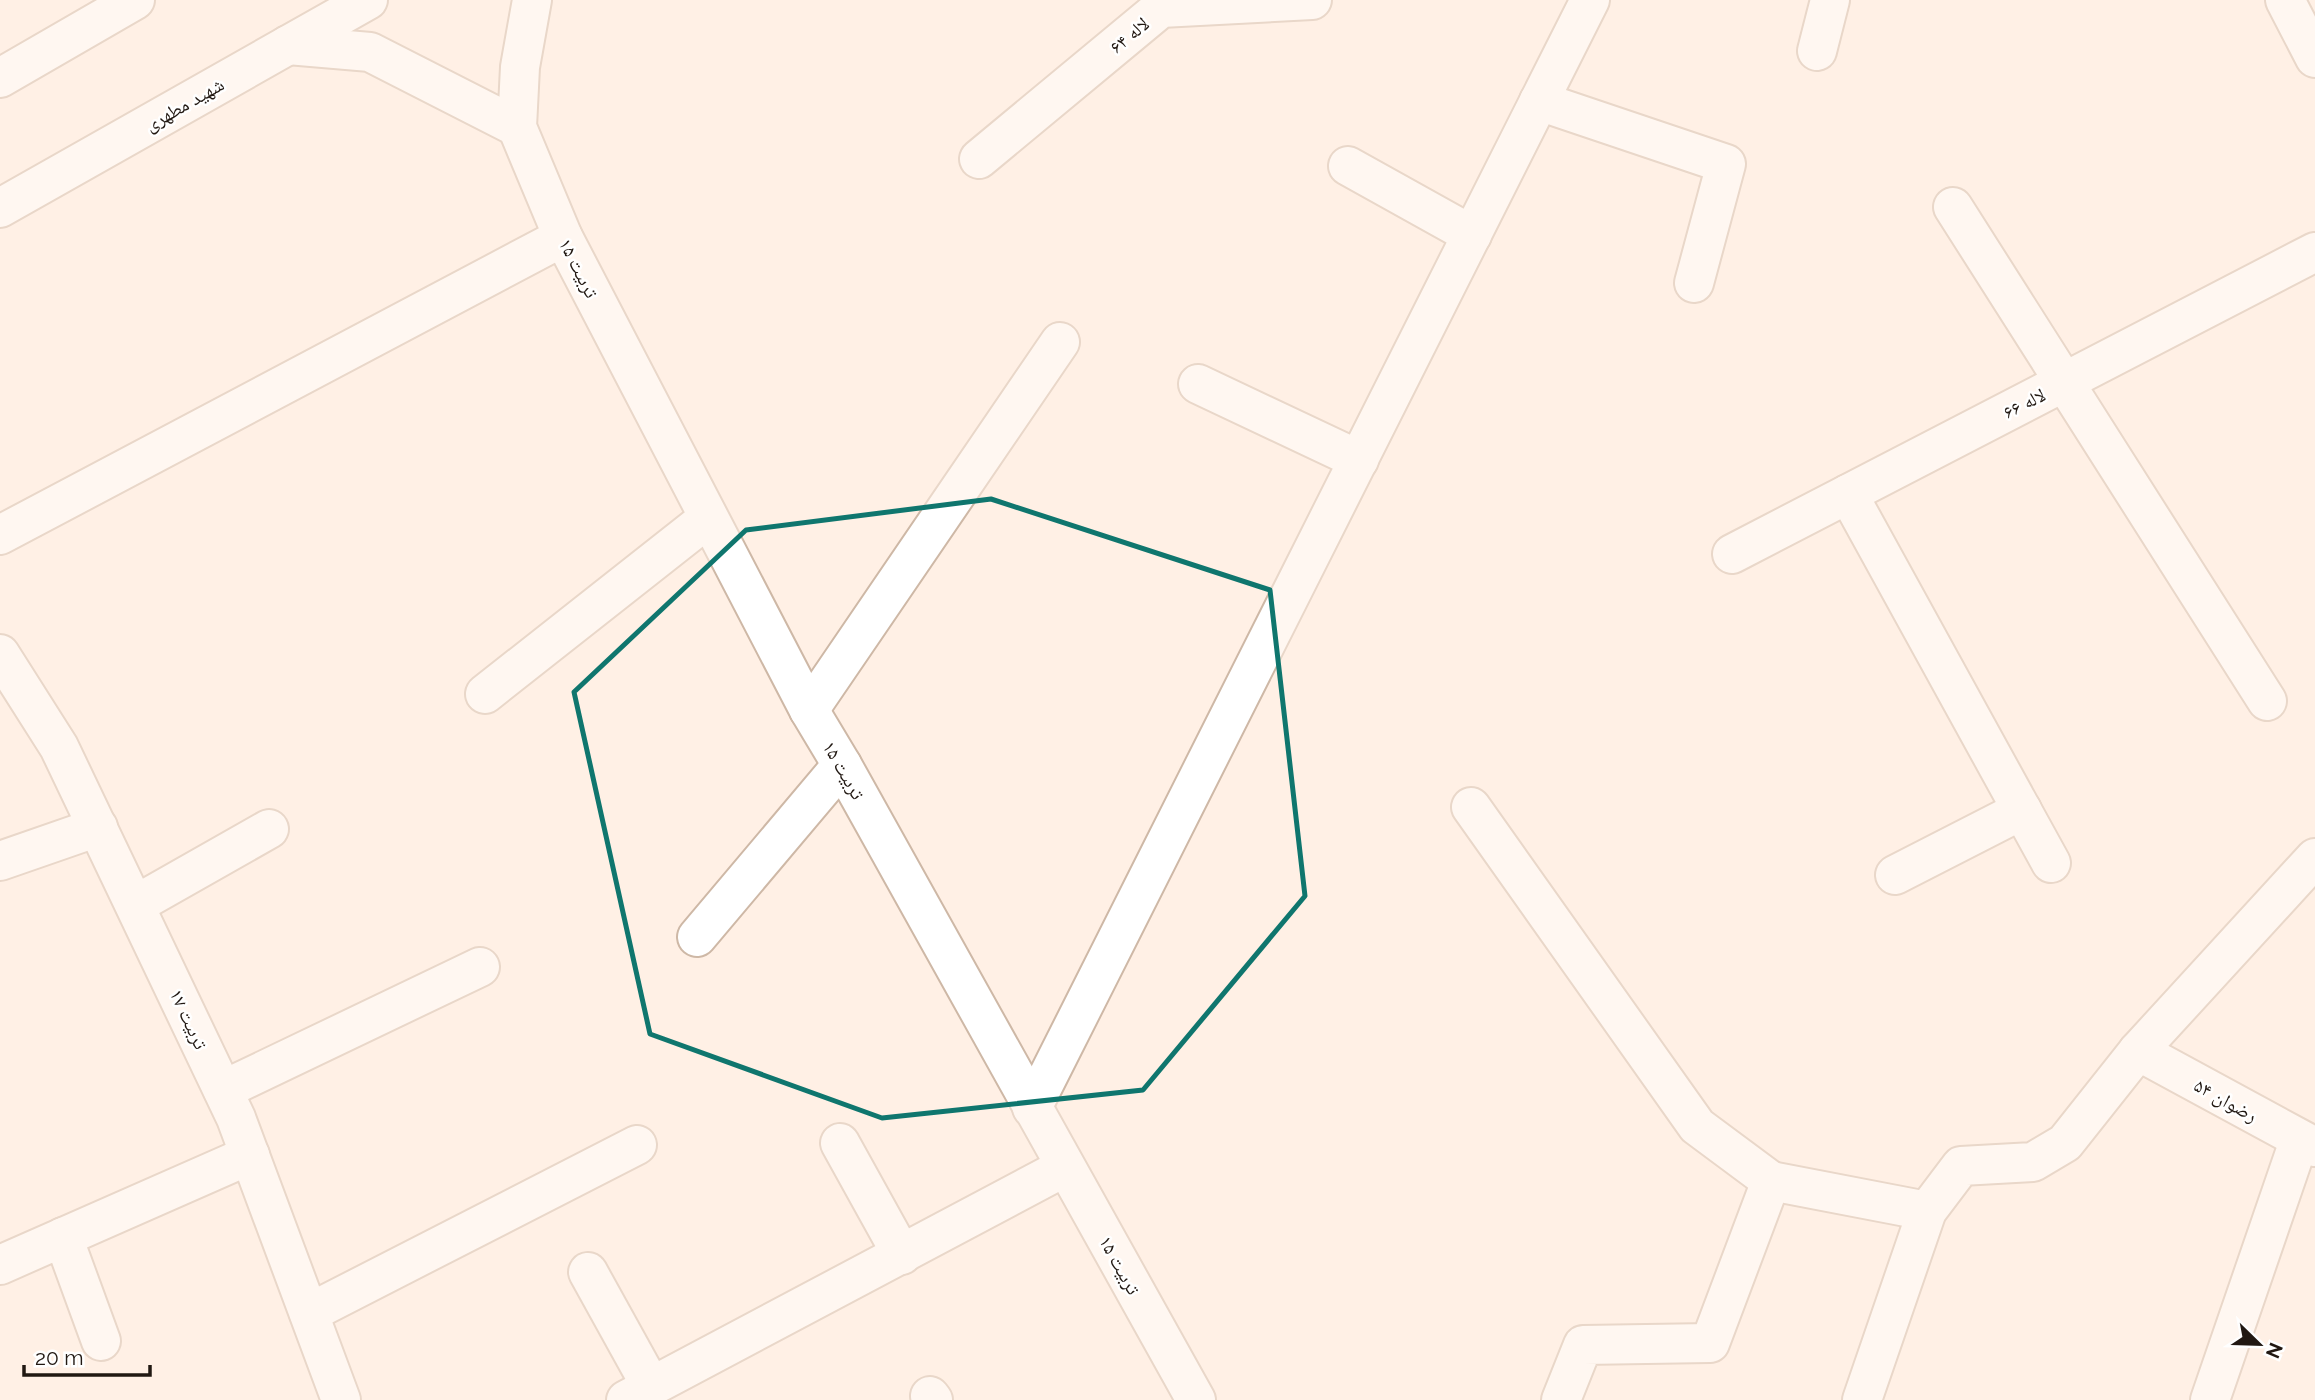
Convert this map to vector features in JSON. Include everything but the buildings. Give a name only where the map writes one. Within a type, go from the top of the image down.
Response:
[{"type":"street","name":"شهید مطهری","points":[[0,208],[368,0]]},
{"type":"street","name":"تربیت ۱۵","points":[[532,0],[520,66],[517,127],[563,237],[707,519],[809,710],[1196,1400]]},
{"type":"street","name":"لاله ۶۴","points":[[979,159],[1161,8],[1312,0]]},
{"type":"street","points":[[1032,1108],[1590,0]]},
{"type":"street","points":[[1817,51],[1830,0]]},
{"type":"street","points":[[2285,0],[2315,58]]},
{"type":"street","points":[[0,78],[133,1]]},
{"type":"street","points":[[288,45],[370,52],[517,127]]},
{"type":"street","points":[[1539,101],[1726,164],[1694,283]]},
{"type":"street","points":[[1348,166],[1472,235]]},
{"type":"street","points":[[1953,207],[2062,383],[2267,701]]},
{"type":"street","points":[[0,535],[563,237]]},
{"type":"street","name":"لاله ۶۶","points":[[1732,554],[2315,252]]},
{"type":"street","points":[[809,710],[1060,342]]},
{"type":"street","points":[[1198,384],[1359,460]]},
{"type":"street","points":[[1848,494],[2052,863]]},
{"type":"street","points":[[485,694],[707,519]]},
{"type":"street","name":"تربیت ۱۷","points":[[0,654],[59,747],[223,1090],[341,1400]]},
{"type":"street","points":[[697,937],[842,765]]},
{"type":"street","points":[[1471,807],[1697,1126],[1771,1181],[1927,1211]]},
{"type":"street","points":[[1895,875],[2022,810]]},
{"type":"street","points":[[0,861],[97,827]]},
{"type":"street","points":[[135,905],[269,829]]},
{"type":"street","points":[[1862,1400],[1927,1211],[1961,1166],[2033,1162],[2065,1143],[2138,1051],[2315,858]]},
{"type":"street","points":[[223,1090],[480,967]]},
{"type":"street","name":"رضوان ۵۴","points":[[2138,1051],[2307,1144]]},
{"type":"street","points":[[840,1143],[902,1255]]},
{"type":"street","points":[[2210,1400],[2307,1144]]},
{"type":"street","points":[[309,1314],[637,1145]]},
{"type":"street","points":[[0,1265],[250,1156]]},
{"type":"street","points":[[588,1272],[638,1393],[1065,1167]]},
{"type":"street","points":[[1561,1400],[1583,1345],[1710,1343],[1771,1181]]},
{"type":"street","points":[[63,1237],[101,1341]]},
{"type":"highlighted area","points":[[991,499],[1270,590],[1305,896],[1143,1090],[882,1118],[650,1034],[574,692],[746,530]]}]
